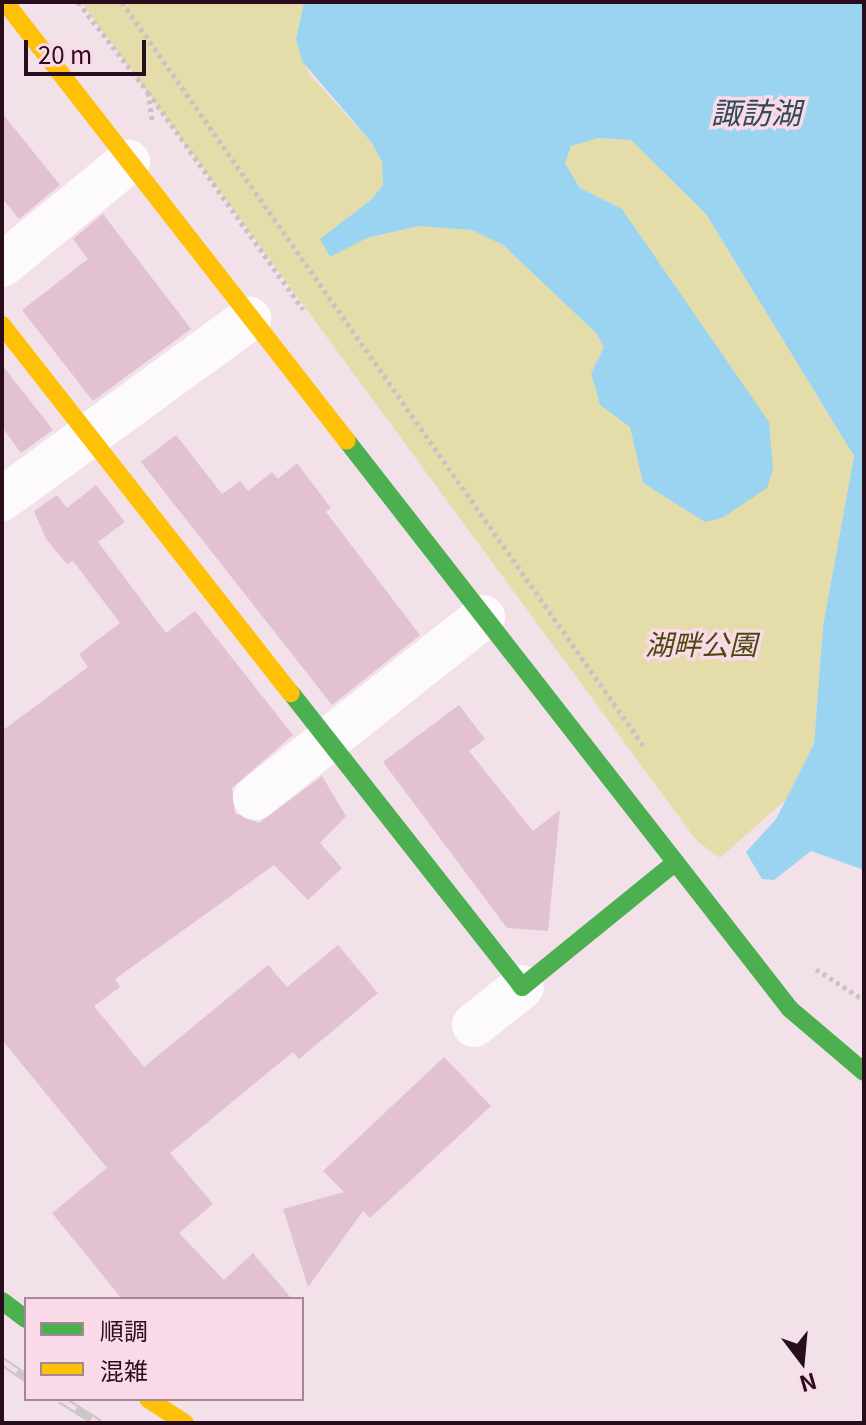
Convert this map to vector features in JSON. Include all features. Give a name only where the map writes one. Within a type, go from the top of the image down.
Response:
[{"type":"main road","points":[[5,2],[249,319],[790,1009],[864,1072]]},
{"type":"main road","points":[[2,325],[522,987],[676,862]]},
{"type":"main road","points":[[2,1301],[24,1318]]},
{"type":"main road","points":[[151,1401],[185,1423]]},
{"type":"street","points":[[2,265],[128,162]]},
{"type":"street","points":[[2,499],[89,439],[249,319]]},
{"type":"street","points":[[255,798],[483,617]]},
{"type":"street","points":[[474,1025],[522,987]]},
{"type":"path","points":[[78,2],[148,92],[153,124],[128,162]]},
{"type":"path","points":[[122,2],[652,758]]},
{"type":"path","points":[[813,967],[864,1000]]},
{"type":"green space","name":"湖畔公園","points":[[81,2],[304,2],[296,39],[309,74],[372,143],[382,162],[383,185],[372,199],[321,239],[330,257],[367,238],[418,226],[472,230],[503,245],[596,333],[604,347],[591,373],[600,405],[630,427],[643,483],[705,522],[622,209],[580,188],[565,162],[571,146],[599,138],[631,140],[706,214],[854,456],[823,626],[814,744],[789,797],[720,858],[696,840]]},
{"type":"water","name":"諏訪湖","points":[[304,2],[864,2],[864,870],[811,851],[774,880],[762,879],[746,852],[776,819],[814,744],[823,626],[854,456],[706,214],[631,140],[599,138],[571,146],[565,163],[580,188],[622,209],[769,422],[773,469],[767,488],[722,518],[705,522],[643,483],[630,427],[600,405],[591,373],[604,347],[596,333],[503,245],[472,230],[418,226],[367,238],[330,257],[320,239],[372,199],[383,185],[382,162],[372,143],[302,61],[296,39]]},
{"type":"building","points":[[2,113],[60,185],[19,219],[2,198]]},
{"type":"building","points":[[103,214],[191,329],[93,401],[22,310],[88,259],[73,239]]},
{"type":"building","points":[[2,365],[53,430],[21,453],[2,427]]},
{"type":"building","points":[[176,435],[222,494],[240,481],[248,491],[272,472],[278,479],[297,463],[331,508],[326,512],[420,635],[332,705],[141,462]]},
{"type":"building","points":[[96,485],[125,522],[98,542],[166,633],[195,611],[293,735],[232,788],[235,813],[259,823],[322,776],[346,816],[320,843],[342,868],[308,900],[274,865],[115,979],[120,987],[94,1006],[144,1067],[268,965],[287,987],[338,945],[378,993],[299,1059],[293,1052],[170,1153],[213,1204],[179,1233],[224,1280],[253,1253],[290,1297],[120,1297],[52,1213],[107,1168],[2,1040],[2,731],[88,667],[79,654],[120,623],[73,561],[67,564],[46,539],[34,511],[57,495],[67,508]]},
{"type":"building","points":[[459,705],[485,739],[469,751],[533,831],[560,810],[548,931],[507,928],[383,762]]},
{"type":"building","points":[[444,1057],[491,1106],[370,1218],[363,1211],[308,1287],[283,1209],[344,1192],[323,1171]]},
{"type":"railway","points":[[2,1361],[24,1376]]},
{"type":"railway","points":[[64,1401],[99,1423]]},
{"type":"traffic: fast","points":[[347,441],[790,1009],[864,1072]]},
{"type":"traffic: fast","points":[[291,693],[522,987],[676,862]]},
{"type":"traffic: fast","points":[[2,1301],[24,1318]]},
{"type":"traffic: slow","points":[[5,2],[347,441]]},
{"type":"traffic: slow","points":[[2,325],[291,693]]},
{"type":"traffic: slow","points":[[151,1401],[185,1423]]}]
